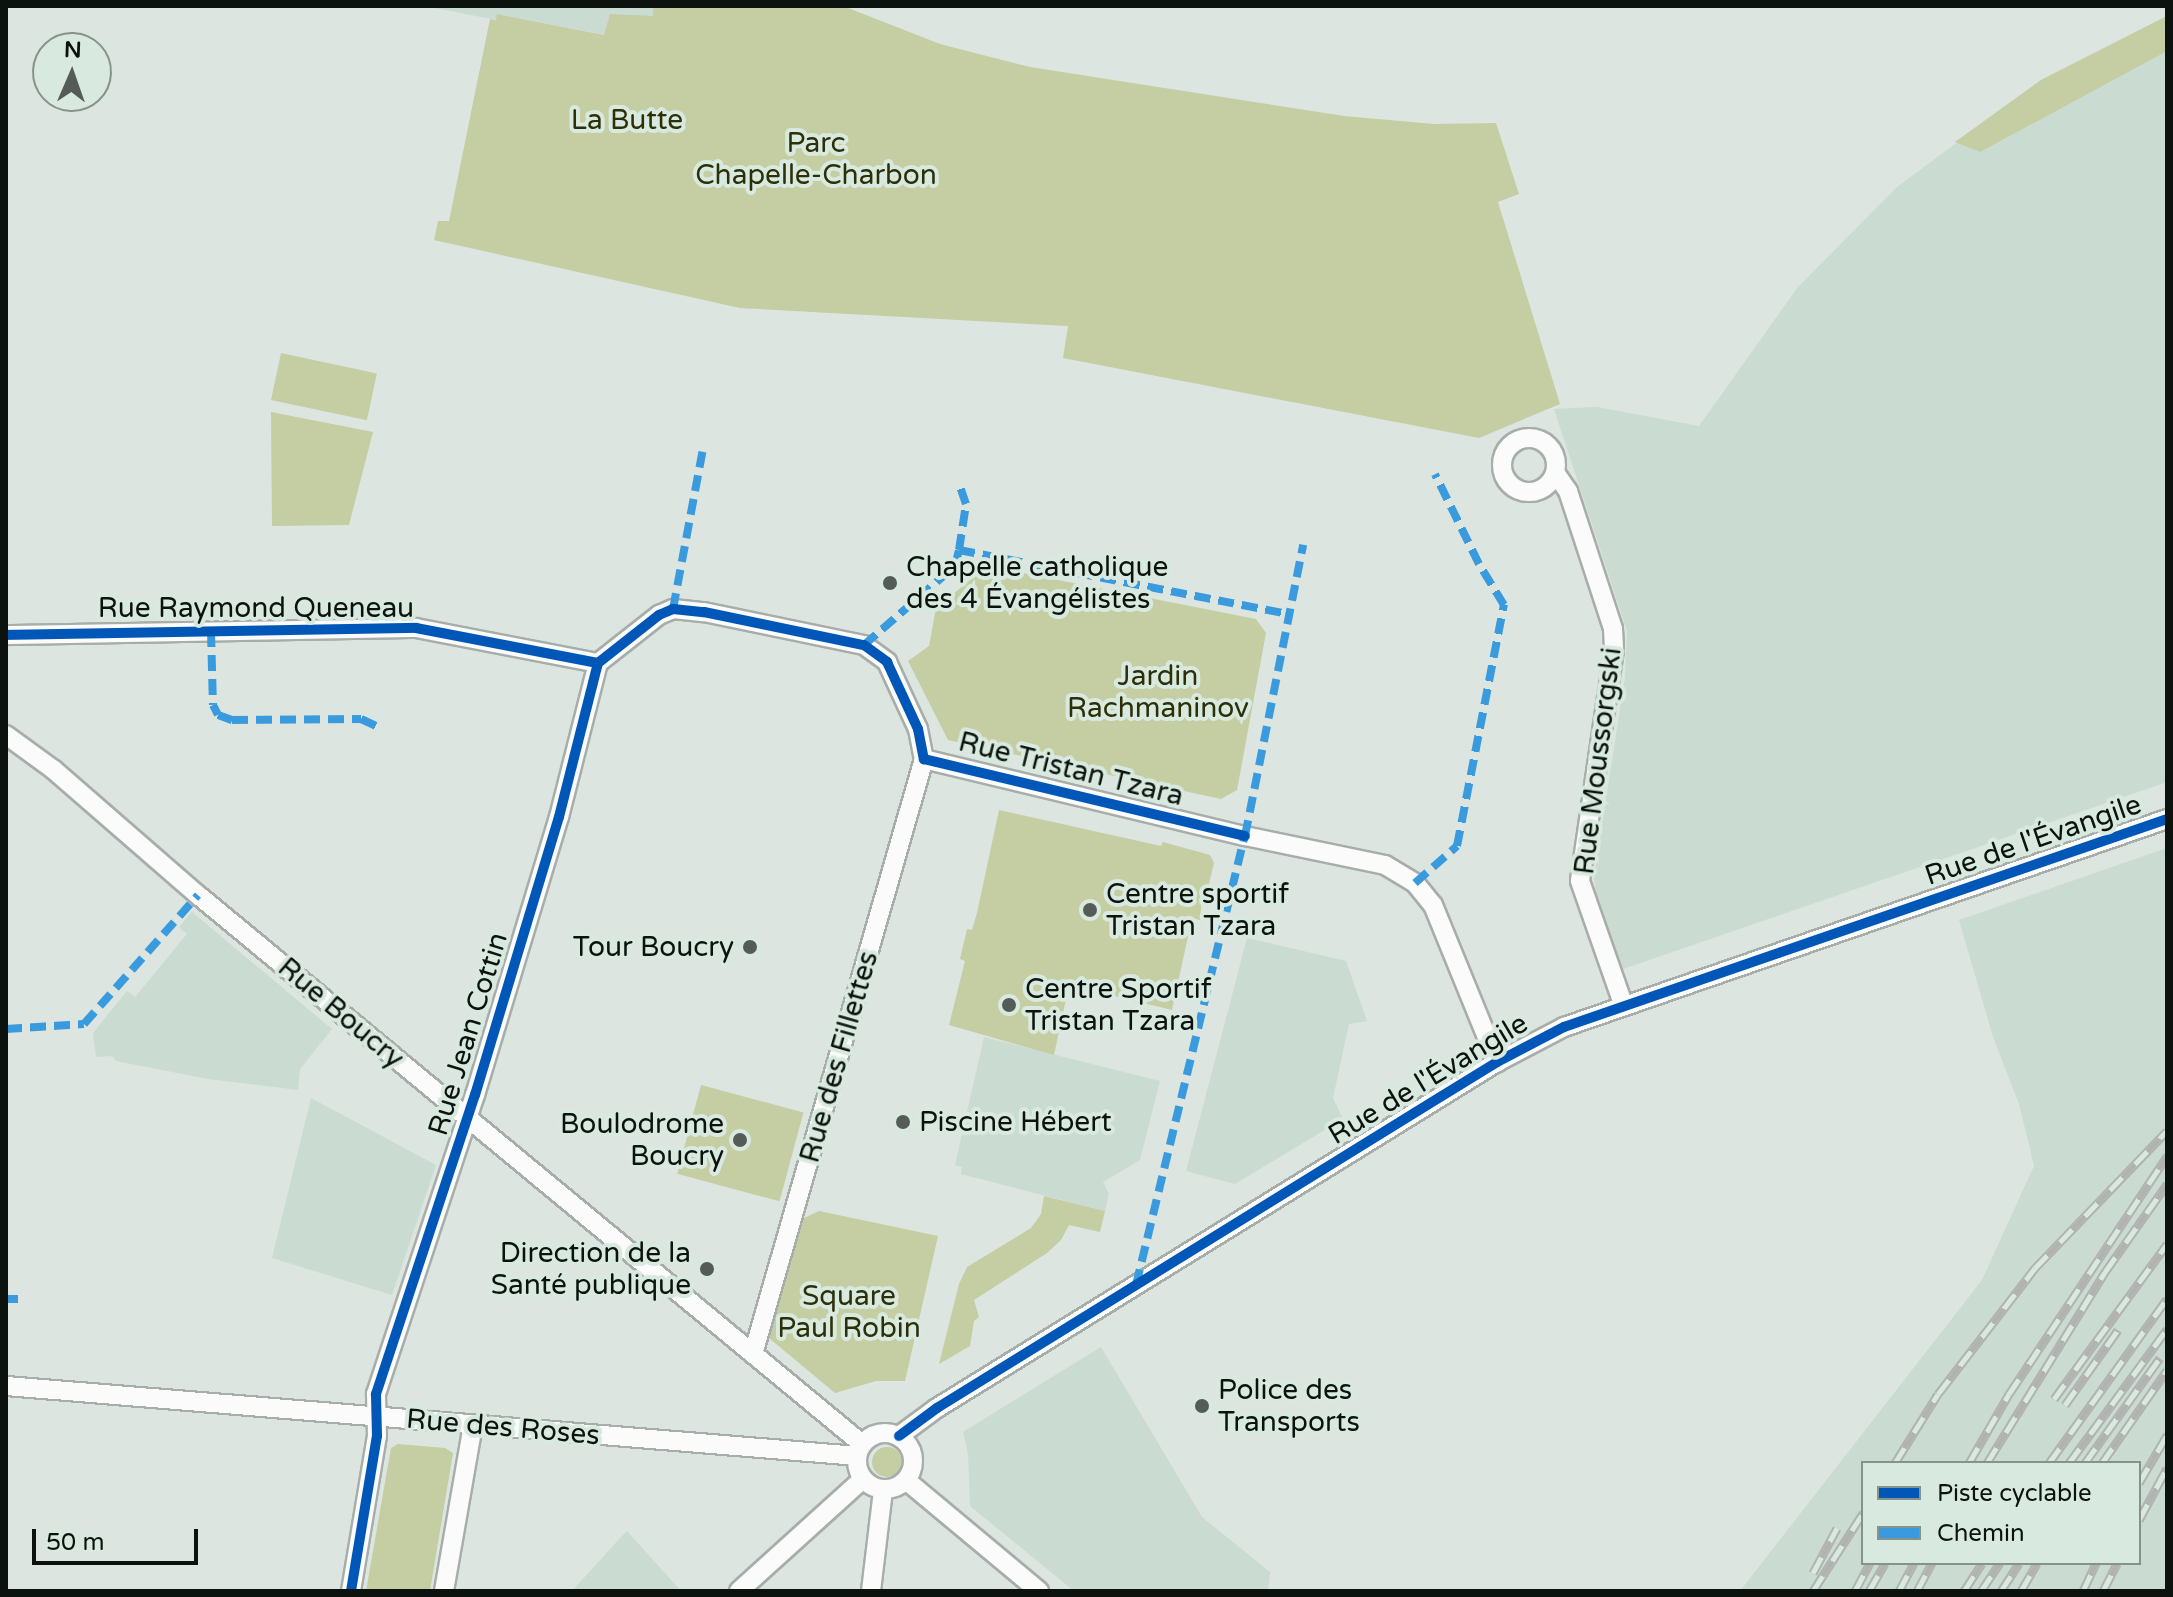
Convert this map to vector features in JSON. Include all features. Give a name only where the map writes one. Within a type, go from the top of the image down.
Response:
[{"type":"street","name":"Rue Moussorgski","points":[[1556,474],[1568,491],[1613,629],[1614,650],[1580,881],[1623,1004]]},
{"type":"street","name":"Rue Tristan Tzara","points":[[598,663],[659,615],[673,609],[704,612],[864,645],[887,662],[918,729],[924,759],[1245,836],[1385,865],[1415,883],[1433,905],[1497,1062]]},
{"type":"street","name":"Rue Raymond Queneau","points":[[6,635],[416,628],[598,663]]},
{"type":"street","name":"Rue Jean Cottin","points":[[351,1591],[377,1417],[376,1394],[467,1118],[559,817],[598,663]]},
{"type":"street","name":"Rue Boucry","points":[[6,735],[54,770],[198,895],[753,1354],[860,1450]]},
{"type":"street","name":"Rue des Fillettes","points":[[753,1354],[924,759]]},
{"type":"street","name":"Rue de l'Évangile","points":[[899,1436],[937,1408],[1497,1062],[1564,1027],[1623,1004],[2167,819]]},
{"type":"street","name":"Rue des Roses","points":[[6,1386],[377,1417],[860,1450]]},
{"type":"street","points":[[444,1591],[473,1424]]},
{"type":"street","points":[[879,1433],[899,1436],[907,1443],[914,1462],[907,1481],[896,1488],[883,1490],[863,1479],[860,1450],[879,1433]]},
{"type":"street","points":[[739,1591],[863,1479]]},
{"type":"street","points":[[907,1481],[1039,1591]]},
{"type":"street","points":[[871,1591],[883,1490]]},
{"type":"shaded area","points":[[424,6],[653,6],[653,16],[605,35],[498,14],[497,20]]},
{"type":"shaded area","points":[[2167,16],[2167,782],[1623,969],[1596,895],[1594,876],[1625,677],[1627,631],[1554,409],[1597,407],[1699,426],[1798,287],[1897,187],[2041,80]]},
{"type":"shaded area","points":[[2167,848],[2167,1591],[1740,1591],[1982,1280],[2034,1166],[2019,1104],[1993,1037],[1959,920]]},
{"type":"shaded area","points":[[192,912],[332,1029],[300,1069],[298,1090],[208,1079],[116,1061],[112,1056],[96,1057],[93,1033],[127,991],[135,997],[187,934],[179,927]]},
{"type":"shaded area","points":[[1247,938],[1346,961],[1367,1021],[1349,1024],[1333,1098],[1343,1119],[1235,1184],[1186,1171]]},
{"type":"shaded area","points":[[984,1037],[1160,1081],[1140,1160],[1103,1182],[1109,1194],[1105,1211],[961,1174],[962,1167],[955,1165]]},
{"type":"shaded area","points":[[311,1098],[436,1165],[392,1295],[272,1258]]},
{"type":"shaded area","points":[[1101,1347],[1202,1517],[1270,1572],[1268,1591],[1074,1591],[970,1506],[968,1454],[963,1432]]},
{"type":"shaded area","points":[[627,1531],[681,1591],[572,1591],[621,1537]]},
{"type":"green space","name":"Parc Chapelle-Charbon","points":[[653,6],[843,6],[940,44],[1030,67],[1344,116],[1434,124],[1496,123],[1519,194],[1498,202],[1560,404],[1479,438],[1063,358],[1068,326],[740,308],[434,240],[438,221],[449,221],[490,19],[496,20],[497,14],[604,35],[610,14],[653,16]]},
{"type":"green space","points":[[2167,16],[2167,51],[1980,152],[1955,142],[2041,80]]},
{"type":"green space","points":[[281,353],[377,373],[367,420],[271,400]]},
{"type":"green space","points":[[271,412],[373,432],[349,525],[272,526]]},
{"type":"green space","name":"Jardin Rachmaninov","points":[[987,566],[1256,619],[1266,633],[1237,790],[1221,799],[948,740],[908,661],[929,646],[936,608]]},
{"type":"green space","name":"Centre sportif Tristan Tzara","points":[[999,810],[1161,846],[1163,842],[1210,855],[1214,863],[1206,896],[1202,896],[1200,920],[1192,918],[1172,1010],[1069,985],[1054,1055],[949,1025],[965,961],[960,959],[967,929],[972,930],[977,913]]},
{"type":"green space","name":"Boulodrome Boucry","points":[[701,1085],[803,1112],[780,1201],[677,1174]]},
{"type":"green space","points":[[1044,1196],[1105,1211],[1100,1232],[1069,1225],[1061,1240],[1047,1253],[974,1300],[979,1317],[974,1321],[970,1346],[939,1364],[959,1284],[967,1267],[1031,1228],[1041,1214]]},
{"type":"green space","name":"Square Paul Robin","points":[[819,1211],[938,1236],[905,1381],[876,1381],[835,1393],[769,1338],[804,1218]]},
{"type":"green space","points":[[398,1444],[445,1448],[453,1453],[430,1591],[366,1591],[391,1448]]},
{"type":"green space","points":[[887,1447],[893,1448],[901,1456],[901,1468],[893,1476],[887,1477],[881,1476],[873,1468],[872,1462],[873,1456],[881,1448]]},
{"type":"railway","points":[[1896,1461],[1938,1394],[2035,1268],[2167,1131]]},
{"type":"railway","points":[[1970,1461],[2009,1394],[2167,1156]]},
{"type":"railway","points":[[1988,1461],[2105,1272],[2167,1184]]},
{"type":"railway","points":[[2054,1399],[2167,1244]]},
{"type":"railway","points":[[2050,1461],[2167,1299]]},
{"type":"railway","points":[[2070,1461],[2167,1329]]},
{"type":"railway","points":[[2065,1405],[2118,1330]]},
{"type":"railway","points":[[2086,1461],[2160,1358]]},
{"type":"railway","points":[[2103,1461],[2167,1370]]},
{"type":"railway","points":[[2141,1480],[2167,1435]]},
{"type":"railway","points":[[2141,1516],[2167,1468]]},
{"type":"railway","points":[[1813,1591],[1861,1516]]},
{"type":"railway","points":[[1813,1573],[1837,1528]]},
{"type":"railway","points":[[1855,1591],[1869,1565]]},
{"type":"railway","points":[[1869,1591],[1884,1565]]},
{"type":"railway","points":[[1899,1591],[1913,1565]]},
{"type":"railway","points":[[1917,1591],[1931,1565]]},
{"type":"railway","points":[[1964,1591],[1981,1565]]},
{"type":"railway","points":[[1981,1591],[1999,1565]]},
{"type":"railway","points":[[2001,1591],[2018,1565]]},
{"type":"railway","points":[[2021,1591],[2036,1565]]},
{"type":"railway","points":[[2083,1591],[2095,1565]]},
{"type":"railway","points":[[2103,1591],[2116,1565]]},
{"type":"marked path","points":[[673,609],[704,444]]},
{"type":"marked path","points":[[1415,883],[1457,846],[1504,605],[1479,564],[1435,474]]},
{"type":"marked path","points":[[959,484],[966,504],[959,550]]},
{"type":"marked path","points":[[1136,1285],[1245,836],[1303,545]]},
{"type":"marked path","points":[[864,645],[955,566],[959,550],[1289,614]]},
{"type":"marked path","points":[[211,631],[213,705],[218,715],[232,720],[361,719],[382,729]]},
{"type":"marked path","points":[[6,1029],[84,1024],[198,895]]},
{"type":"marked path","points":[[6,1299],[18,1299]]},
{"type":"cycle path","points":[[598,663],[659,615],[673,609],[704,612],[864,645],[887,662],[918,729],[924,759],[1245,836]]},
{"type":"cycle path","points":[[6,635],[416,628],[598,663]]},
{"type":"cycle path","points":[[351,1591],[377,1436],[376,1394],[475,1095],[559,817],[598,663]]},
{"type":"cycle path","points":[[899,1436],[937,1408],[1497,1062],[1564,1027],[2167,819]]},
{"type":"place","name":"Chapelle catholique des 4 Évangélistes","points":[[890,583]]},
{"type":"place","name":"Centre sportif Tristan Tzara","points":[[1090,910]]},
{"type":"place","name":"Tour Boucry","points":[[750,947]]},
{"type":"place","name":"Centre Sportif Tristan Tzara","points":[[1009,1005]]},
{"type":"place","name":"Piscine Hébert","points":[[903,1122]]},
{"type":"place","name":"Boulodrome Boucry","points":[[740,1140]]},
{"type":"place","name":"Direction de la Santé publique","points":[[707,1269]]},
{"type":"place","name":"Police des Transports","points":[[1202,1406]]},
{"type":"park label","name":"La Butte","points":[[627,120]]}]
